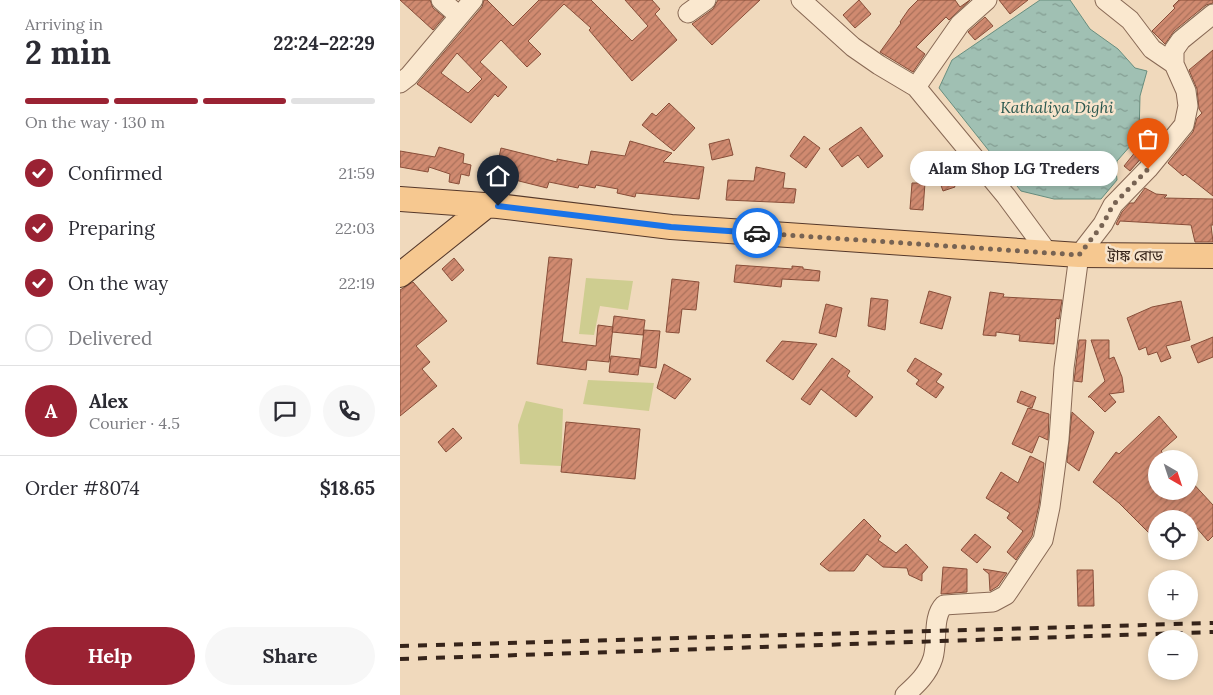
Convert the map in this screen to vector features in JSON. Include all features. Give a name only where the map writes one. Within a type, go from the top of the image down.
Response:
[{"type":"main road","name":"ট্রাঙ্ক রোড","points":[[400,199],[485,207],[498,206],[671,227],[1079,255],[1213,256]]},
{"type":"main road","points":[[400,275],[485,207]]},
{"type":"street","points":[[442,0],[460,16]]},
{"type":"street","points":[[400,83],[409,76],[473,0]]},
{"type":"street","points":[[688,13],[706,0]]},
{"type":"street","points":[[801,0],[853,47],[878,65],[916,87],[1006,196],[1048,253]]},
{"type":"street","points":[[916,87],[960,24],[988,0]]},
{"type":"street","points":[[1105,0],[1130,20],[1152,49],[1174,64]]},
{"type":"street","points":[[905,695],[924,677],[933,657],[938,611],[944,605],[993,602],[1006,595],[1043,540],[1050,507],[1059,439],[1064,368],[1079,255],[1103,224],[1113,205],[1148,169],[1184,125],[1188,106],[1186,91],[1174,64],[1174,50],[1181,40],[1213,14]]},
{"type":"shaded area","points":[[586,278],[633,281],[628,310],[600,306],[594,335],[579,334]]},
{"type":"shaded area","points":[[588,380],[654,383],[649,411],[583,404]]},
{"type":"shaded area","points":[[526,401],[563,409],[561,466],[520,464],[518,425]]},
{"type":"water","name":"Kathaliya Dighi","points":[[1040,0],[1070,0],[1090,29],[1118,49],[1135,68],[1147,71],[1140,96],[1139,136],[1117,161],[1117,180],[1101,199],[1054,199],[1021,191],[939,88],[952,60]]},
{"type":"building","points":[[400,0],[430,0],[433,8],[444,17],[433,30]]},
{"type":"building","points":[[484,0],[487,0],[513,26],[539,0],[591,0],[632,41],[648,26],[625,0],[652,0],[660,9],[655,14],[677,40],[632,81],[589,30],[591,28],[564,4],[528,41],[541,54],[527,67],[501,40],[480,62],[507,87],[498,97],[495,94],[471,123],[417,84],[482,7]],"holes":[[[457,53],[482,79],[468,93],[441,73]]]},
{"type":"building","points":[[718,0],[760,0],[712,45],[692,24],[713,9]]},
{"type":"building","points":[[859,0],[871,14],[855,28],[843,15]]},
{"type":"building","points":[[918,0],[955,0],[960,7],[970,0],[949,20],[946,17],[916,47],[925,54],[913,72],[880,52],[909,9]]},
{"type":"building","points":[[999,0],[1028,0],[1010,14]]},
{"type":"building","points":[[1179,0],[1213,0],[1213,3],[1206,5],[1174,31],[1165,44],[1152,31],[1175,8],[1173,6]]},
{"type":"building","points":[[985,17],[993,26],[975,40],[968,32]]},
{"type":"building","points":[[1213,50],[1213,196],[1185,174],[1183,176],[1168,163],[1193,132],[1197,118],[1202,113],[1199,109],[1197,89],[1189,70]]},
{"type":"building","points":[[669,103],[695,128],[674,151],[642,125],[652,113],[656,116]]},
{"type":"building","points":[[861,127],[883,156],[868,168],[858,155],[842,167],[829,149]]},
{"type":"building","points":[[804,136],[820,148],[806,168],[790,156]]},
{"type":"building","points":[[729,139],[733,155],[712,160],[709,144]]},
{"type":"building","points":[[630,141],[672,153],[663,162],[704,167],[699,199],[636,193],[635,197],[617,193],[618,189],[596,185],[595,188],[579,185],[578,188],[549,182],[547,188],[495,175],[501,148],[557,162],[557,159],[588,165],[591,151],[625,156]]},
{"type":"building","points":[[1144,141],[1151,147],[1130,171],[1124,166]]},
{"type":"building","points":[[439,147],[464,154],[463,163],[471,165],[469,176],[461,174],[459,184],[449,182],[450,174],[429,167],[428,172],[400,167],[400,151],[435,157]]},
{"type":"building","points":[[944,156],[955,187],[943,191],[932,160]]},
{"type":"building","points":[[756,167],[785,173],[783,188],[796,189],[794,203],[726,200],[728,180],[754,181]]},
{"type":"building","points":[[912,183],[925,183],[923,210],[910,209]]},
{"type":"building","points":[[1145,188],[1156,194],[1167,195],[1164,198],[1213,199],[1213,225],[1211,225],[1213,242],[1195,242],[1191,225],[1120,221],[1118,225],[1116,224],[1122,212],[1130,203],[1134,203]]},
{"type":"building","points":[[549,257],[572,259],[562,342],[596,346],[598,325],[613,327],[609,362],[587,360],[586,370],[537,364]]},
{"type":"building","points":[[454,258],[464,270],[452,281],[442,269]]},
{"type":"building","points":[[736,265],[792,269],[792,266],[803,267],[803,269],[820,271],[819,281],[782,279],[781,287],[734,282]]},
{"type":"building","points":[[672,279],[699,282],[696,310],[682,309],[679,333],[666,332]]},
{"type":"building","points":[[413,282],[447,321],[416,346],[430,362],[422,369],[437,386],[400,416],[400,290]]},
{"type":"building","points":[[929,291],[951,297],[942,329],[920,323]]},
{"type":"building","points":[[990,292],[1004,294],[1003,297],[1062,300],[1059,319],[1056,318],[1054,344],[1019,341],[1020,335],[996,332],[996,336],[983,335]]},
{"type":"building","points":[[871,298],[888,300],[885,330],[868,326]]},
{"type":"building","points":[[1181,301],[1190,340],[1166,346],[1171,358],[1161,362],[1157,352],[1148,355],[1146,347],[1139,350],[1127,318],[1152,307]]},
{"type":"building","points":[[826,304],[842,308],[836,337],[819,333]]},
{"type":"building","points":[[614,316],[645,320],[643,335],[612,332]]},
{"type":"building","points":[[644,330],[660,331],[656,368],[640,366]]},
{"type":"building","points":[[1213,337],[1213,357],[1198,363],[1191,346]]},
{"type":"building","points":[[1079,340],[1086,340],[1082,382],[1074,381]]},
{"type":"building","points":[[1091,340],[1109,340],[1109,359],[1114,357],[1122,377],[1124,392],[1109,394],[1116,402],[1105,412],[1088,397],[1105,381]]},
{"type":"building","points":[[782,341],[817,344],[793,380],[766,361]]},
{"type":"building","points":[[611,356],[640,359],[638,375],[609,372]]},
{"type":"building","points":[[832,358],[850,371],[847,376],[873,397],[856,417],[821,389],[810,405],[801,399]]},
{"type":"building","points":[[915,358],[942,374],[936,382],[944,387],[936,398],[916,384],[919,380],[907,371]]},
{"type":"building","points":[[664,364],[691,379],[675,399],[657,388]]},
{"type":"building","points":[[1021,391],[1036,397],[1032,408],[1017,402]]},
{"type":"building","points":[[1028,408],[1049,414],[1048,440],[1039,436],[1032,453],[1012,444]]},
{"type":"building","points":[[1072,412],[1094,432],[1079,471],[1067,462]]},
{"type":"building","points":[[1159,416],[1177,437],[1162,450],[1148,450],[1148,500],[1198,500],[1198,489],[1213,505],[1213,536],[1208,541],[1198,529],[1198,510],[1148,510],[1148,532],[1119,503],[1093,482],[1116,452],[1119,454]]},
{"type":"building","points":[[566,422],[640,429],[635,479],[561,472]]},
{"type":"building","points":[[453,428],[462,438],[446,452],[438,442]]},
{"type":"building","points":[[1030,456],[1044,463],[1039,505],[1032,536],[1016,560],[1007,552],[1023,531],[1007,518],[1010,513],[986,498],[1001,472],[1018,483]]},
{"type":"building","points":[[864,519],[881,536],[878,540],[896,553],[906,544],[928,567],[922,574],[922,581],[909,575],[907,568],[883,567],[867,554],[854,571],[829,571],[820,564]]},
{"type":"building","points":[[975,534],[991,547],[977,563],[961,550]]},
{"type":"building","points":[[943,567],[967,569],[967,592],[941,594]]},
{"type":"building","points":[[983,569],[1007,573],[998,586],[990,591],[989,574]]},
{"type":"building","points":[[1077,570],[1093,570],[1094,606],[1078,606]]},
{"type":"railway","points":[[400,646],[1213,623]]},
{"type":"railway","points":[[400,659],[1213,632]]},
{"type":"way so far","points":[[757,233],[1079,255],[1103,224],[1113,205],[1148,169]]},
{"type":"place","name":"Alam Shop LG Treders","points":[[1148,169]]},
{"type":"route","points":[[498,206],[671,227],[757,233]]}]
